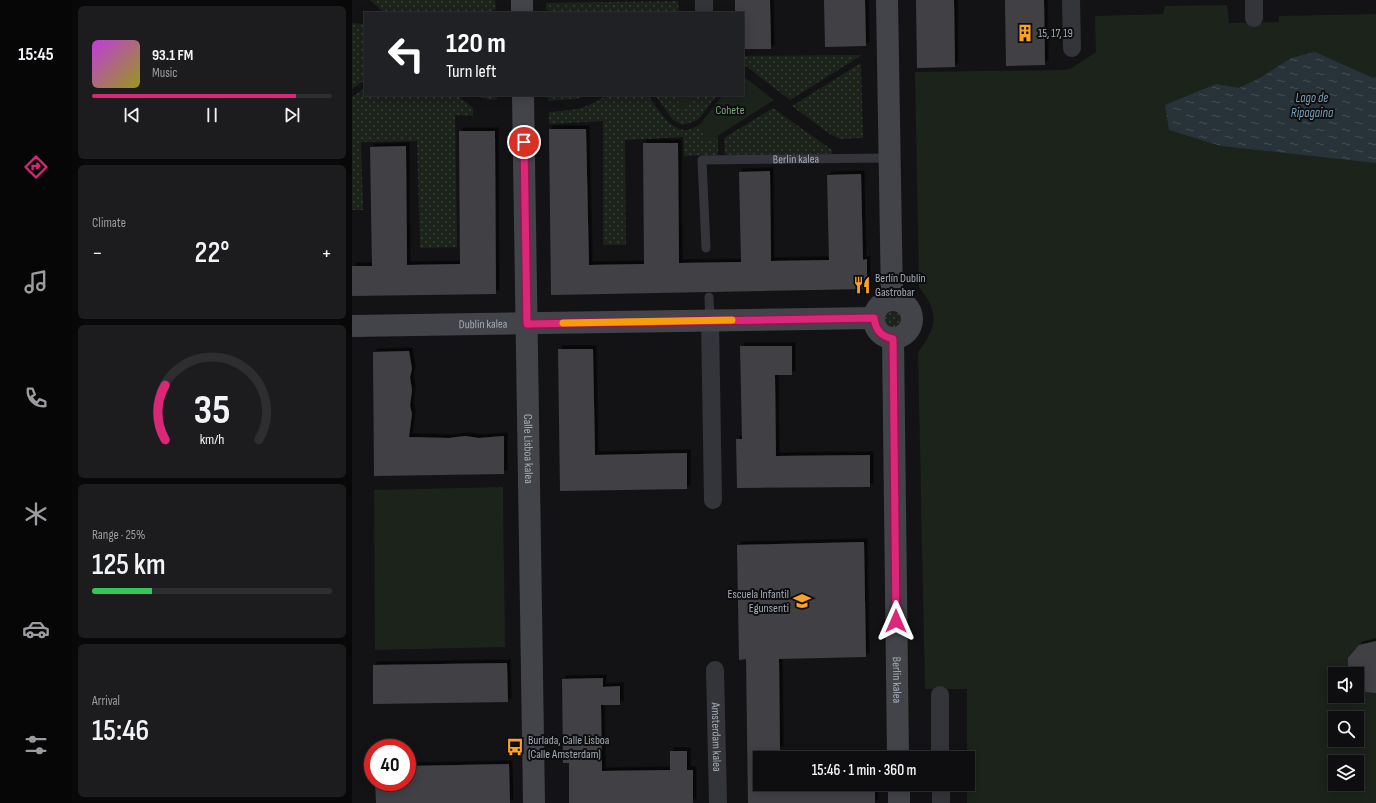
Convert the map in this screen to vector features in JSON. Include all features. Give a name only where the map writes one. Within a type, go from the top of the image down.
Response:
[{"type":"street","points":[[522,0],[522,12]]},
{"type":"street","points":[[704,0],[704,12]]},
{"type":"street","points":[[887,0],[892,300]]},
{"type":"street","points":[[1071,0],[1072,48]]},
{"type":"street","points":[[1254,0],[1254,18]]},
{"type":"street","name":"Calle Lisboa kalea","points":[[523,96],[534,803]]},
{"type":"street","points":[[892,300],[902,302],[910,309],[913,319],[911,329],[903,336],[893,339],[885,337],[879,333],[875,326],[874,318],[877,309],[883,303],[892,300]]},
{"type":"street","name":"Dublin kalea","points":[[352,326],[874,318]]},
{"type":"street","points":[[710,321],[713,500]]},
{"type":"street","name":"Berlin kalea","points":[[893,339],[898,751]]},
{"type":"street","name":"Amsterdam kalea","points":[[715,670],[718,803]]},
{"type":"street","points":[[940,695],[940,751]]},
{"type":"street","points":[[899,791],[899,803]]},
{"type":"street","points":[[941,791],[941,803]]},
{"type":"lane","name":"Berlin kalea","points":[[706,248],[702,160],[890,158]]},
{"type":"lane","points":[[709,297],[710,321]]},
{"type":"green space","points":[[370,0],[495,0],[496,9],[492,12],[383,12]]},
{"type":"green space","points":[[678,1],[679,12],[550,12],[546,9],[546,3]]},
{"type":"green space","points":[[1227,5],[1229,23],[1279,22],[1279,16],[1376,14],[1376,803],[967,803],[967,791],[975,791],[975,751],[967,751],[967,689],[925,689],[918,352],[929,335],[934,320],[930,304],[919,287],[915,72],[1070,69],[1096,52],[1095,16],[1163,14],[1165,6]]},
{"type":"green space","points":[[352,23],[364,24],[364,81],[352,89]]},
{"type":"green space","points":[[862,55],[790,100],[744,65],[744,56]]},
{"type":"green space","points":[[861,63],[863,138],[840,139],[830,134],[792,106]]},
{"type":"green space","name":"Cohete","points":[[744,77],[774,100],[711,140],[707,141],[704,137],[701,123],[722,96],[744,96]]},
{"type":"green space","points":[[364,89],[364,96],[458,96],[473,108],[473,116],[455,115],[457,247],[420,248],[417,141],[361,142],[363,210],[352,210],[352,97]]},
{"type":"green space","points":[[478,96],[497,96],[497,100],[486,99]]},
{"type":"green space","points":[[548,96],[585,96],[576,99],[548,101]]},
{"type":"green space","points":[[605,96],[649,96],[664,117],[677,128],[684,130],[692,129],[701,123],[704,137],[711,140],[718,136],[718,155],[684,156],[683,137],[625,140],[626,245],[603,245],[603,121],[549,124],[549,112],[566,111],[592,104]]},
{"type":"green space","points":[[656,96],[716,96],[698,120],[683,125],[673,120]]},
{"type":"green space","points":[[682,96],[694,96],[683,110],[676,106]]},
{"type":"green space","points":[[773,108],[832,150],[832,154],[725,155],[724,138]]},
{"type":"green space","points":[[894,310],[900,313],[903,319],[900,325],[894,328],[888,325],[885,319],[888,313]]},
{"type":"green space","points":[[503,487],[505,647],[375,650],[374,490]]},
{"type":"water","name":"Lago de Ripagaina","points":[[1315,52],[1373,78],[1376,77],[1376,163],[1221,146],[1169,130],[1165,105],[1216,84],[1239,88],[1260,78],[1291,58]]},
{"type":"building","points":[[735,0],[770,0],[771,49],[744,49],[744,12],[735,12]]},
{"type":"building","points":[[824,0],[865,0],[866,46],[825,47]]},
{"type":"building","points":[[916,0],[954,0],[955,67],[917,68]]},
{"type":"building","name":"15, 17, 19","points":[[1005,0],[1044,0],[1045,65],[1006,66]]},
{"type":"building","points":[[549,129],[586,129],[589,265],[644,264],[643,143],[678,143],[679,263],[741,262],[739,172],[770,171],[771,261],[829,260],[827,175],[861,174],[863,260],[867,259],[867,289],[551,295]]},
{"type":"building","points":[[459,131],[495,131],[496,294],[352,296],[352,266],[372,266],[370,147],[406,146],[407,265],[460,264]]},
{"type":"building","points":[[740,346],[792,346],[792,375],[775,375],[776,456],[870,455],[870,487],[737,488],[736,439],[742,439]]},
{"type":"building","points":[[558,349],[593,349],[595,455],[687,453],[687,489],[560,491]]},
{"type":"building","points":[[409,351],[412,369],[410,377],[412,390],[410,406],[412,414],[409,437],[449,438],[465,436],[479,438],[504,436],[504,474],[374,476],[373,352]]},
{"type":"building","name":"Escuela Infantil Egunsenti","points":[[864,542],[866,657],[779,659],[780,750],[753,751],[753,791],[875,791],[875,803],[748,803],[746,659],[739,660],[737,545]]},
{"type":"building","points":[[1376,641],[1376,693],[1364,691],[1364,667],[1348,667],[1348,658],[1359,645]]},
{"type":"building","points":[[507,663],[508,702],[373,704],[373,665]]},
{"type":"building","points":[[603,678],[603,687],[620,686],[620,705],[601,705],[602,771],[670,770],[670,751],[687,751],[687,770],[693,770],[693,803],[569,803],[569,763],[563,763],[562,679]]},
{"type":"building","points":[[509,764],[510,803],[376,803],[375,791],[416,791],[416,766]]},
{"type":"slow traffic","points":[[563,323],[732,320]]},
{"type":"place","name":"15, 17, 19","points":[[1025,33]]},
{"type":"place","name":"Berlín Dublín Gastrobar","points":[[862,285]]},
{"type":"place","name":"Escuela Infantil Egunsenti","points":[[802,601]]},
{"type":"place","name":"Burlada, Calle Lisboa (Calle Amsterdam)","points":[[515,747]]},
{"type":"route","points":[[524,142],[527,324],[874,318],[875,326],[879,333],[885,337],[893,339],[892,377],[896,621]]}]
